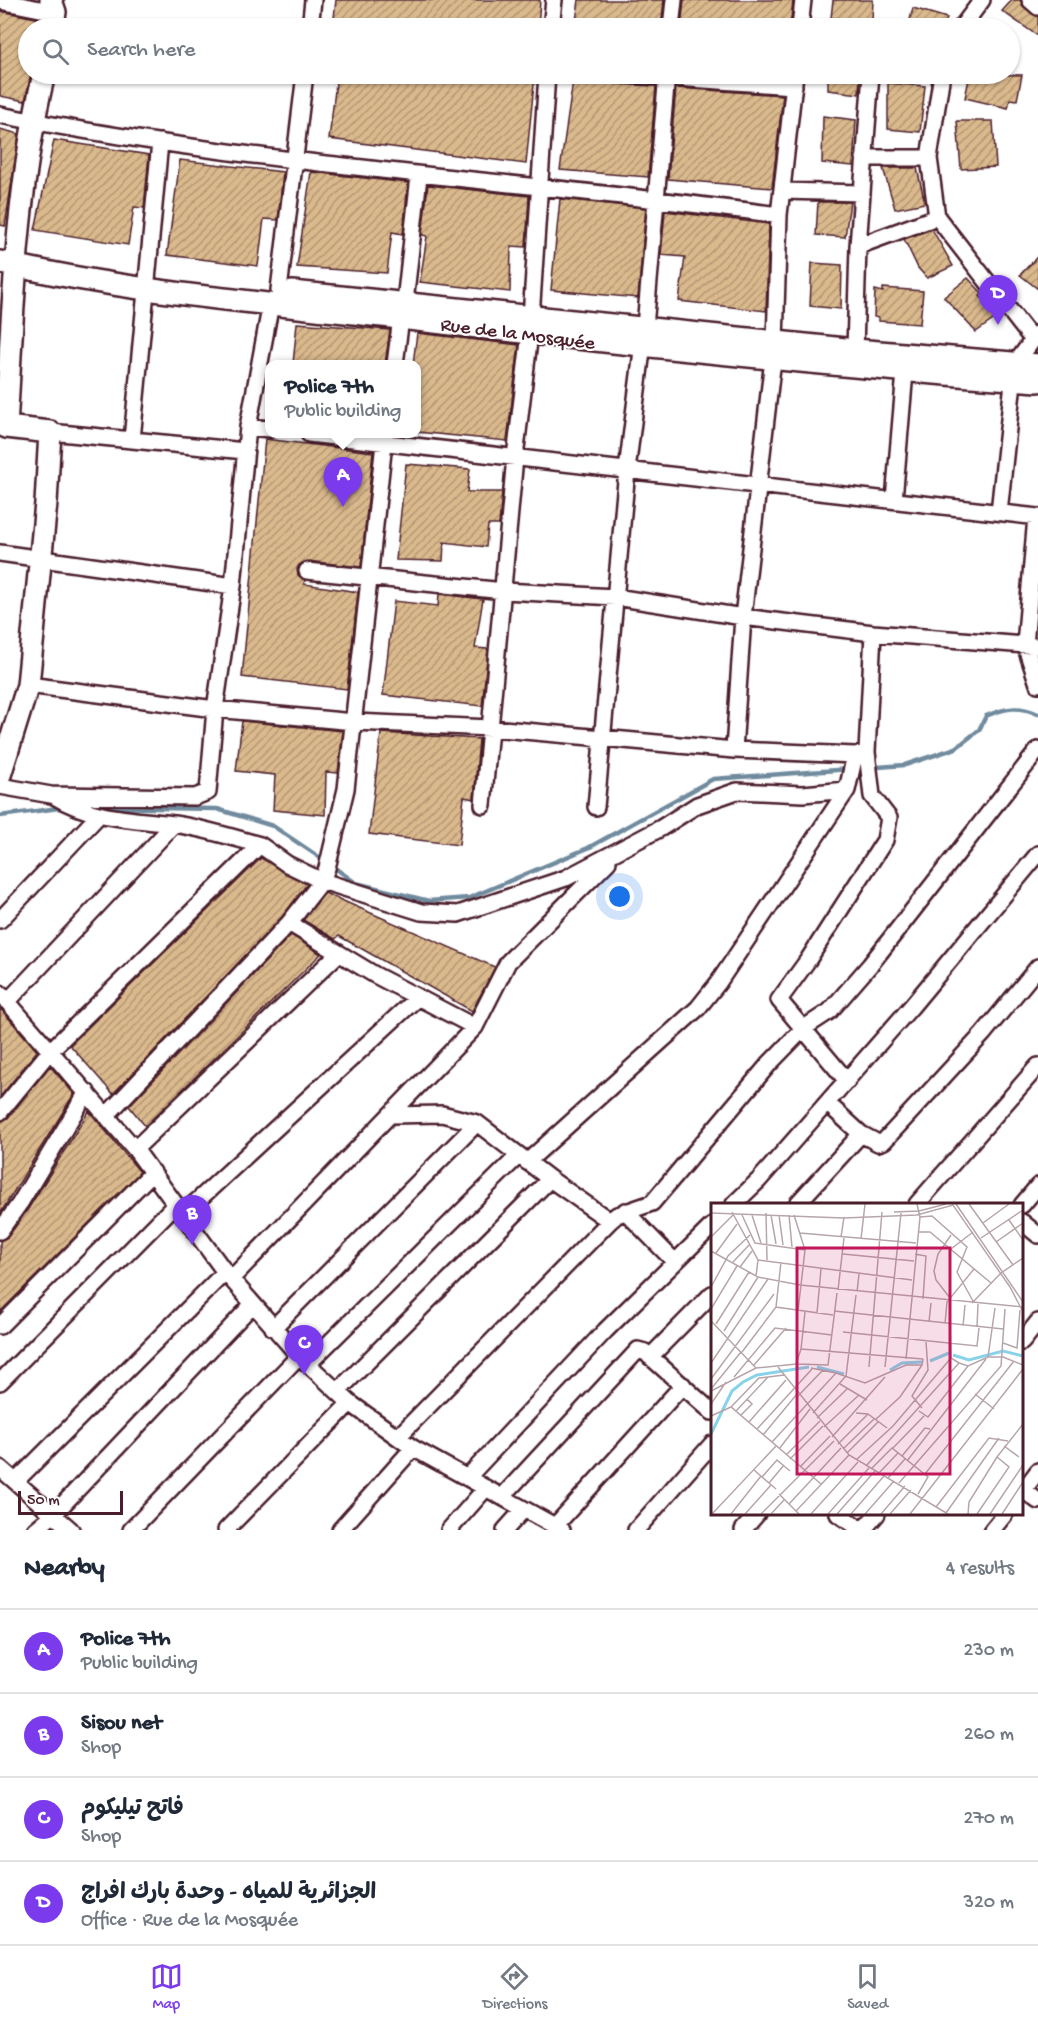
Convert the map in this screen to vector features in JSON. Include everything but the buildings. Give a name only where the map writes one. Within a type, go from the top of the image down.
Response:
[{"type":"main road","points":[[0,775],[28,685],[46,503],[50,432],[3,426],[8,258],[32,121],[41,84]]},
{"type":"main road","name":"Rue de la Mosquée","points":[[8,258],[146,282],[773,351],[905,372],[1014,371],[1038,381]]},
{"type":"main road","points":[[773,351],[855,350],[1014,371],[1038,365]]},
{"type":"street","points":[[311,18],[313,0]]},
{"type":"street","points":[[552,18],[554,0]]},
{"type":"street","points":[[673,18],[674,0]]},
{"type":"street","points":[[801,18],[803,0]]},
{"type":"street","points":[[968,18],[982,0]]},
{"type":"street","points":[[1030,0],[1038,7]]},
{"type":"street","points":[[0,1],[53,13]]},
{"type":"street","points":[[0,786],[51,795],[195,796],[208,792],[215,709],[233,586],[248,427],[275,297],[304,84]]},
{"type":"street","points":[[483,805],[515,457],[530,325],[546,84]]},
{"type":"street","points":[[596,807],[627,470],[644,337],[654,198],[666,84]]},
{"type":"street","points":[[734,750],[743,617],[773,351],[779,215],[794,84]]},
{"type":"street","points":[[855,350],[858,246],[871,84]]},
{"type":"street","points":[[940,84],[929,158],[937,217],[1035,336],[1014,371],[999,512]]},
{"type":"street","points":[[0,115],[160,142],[294,161],[538,189],[654,198],[779,215]]},
{"type":"street","points":[[132,440],[160,142]]},
{"type":"street","points":[[864,158],[929,158]]},
{"type":"street","points":[[396,360],[419,176]]},
{"type":"street","points":[[782,191],[862,193]]},
{"type":"street","points":[[858,246],[937,217]]},
{"type":"street","points":[[894,500],[905,372]]},
{"type":"street","points":[[248,427],[265,429]]},
{"type":"street","points":[[50,432],[245,451]]},
{"type":"street","points":[[106,1116],[289,923],[322,881],[338,829],[354,722],[384,438],[515,457],[1037,517],[1032,646],[1038,684]]},
{"type":"street","points":[[0,553],[233,586]]},
{"type":"street","points":[[307,571],[504,591],[615,597],[743,617],[873,633],[1032,646]]},
{"type":"street","points":[[131,1530],[303,1360],[523,1158],[698,1008],[724,974],[847,790],[861,753],[873,633]]},
{"type":"street","points":[[28,685],[215,709],[354,722],[491,728],[734,750],[861,753]]},
{"type":"street","points":[[398,1437],[610,1221],[625,1211],[652,1203],[769,1064],[804,1028],[830,1011],[870,965],[1038,750]]},
{"type":"street","points":[[847,1081],[804,1028],[779,1003],[780,998],[808,960],[885,840],[889,823],[887,813],[872,796],[861,753]]},
{"type":"street","points":[[51,795],[70,806],[98,816],[174,824],[260,844],[287,864],[322,881],[421,912],[458,914],[556,882],[618,852],[697,805],[737,791],[803,794],[847,790]]},
{"type":"street","points":[[0,920],[98,816]]},
{"type":"street","points":[[174,824],[4,997],[135,1149],[252,1305],[303,1360],[350,1403],[413,1448],[559,1528],[682,1385]]},
{"type":"street","points":[[0,1113],[50,1051],[260,844]]},
{"type":"street","points":[[16,1481],[229,1275],[391,1115],[476,1027],[508,963],[618,852]]},
{"type":"street","points":[[735,1203],[911,1008],[1038,854]]},
{"type":"street","points":[[289,923],[418,997],[476,1027]]},
{"type":"street","points":[[135,1149],[339,953]]},
{"type":"street","points":[[827,1103],[861,1134],[878,1143],[884,1141],[983,1034],[1038,967]]},
{"type":"street","points":[[0,1382],[180,1209],[418,997]]},
{"type":"street","points":[[918,1203],[1038,1066]]},
{"type":"street","points":[[0,1231],[20,1203],[87,1092]]},
{"type":"street","points":[[391,1115],[442,1114],[477,1123],[610,1221]]},
{"type":"street","points":[[273,1328],[477,1123]]},
{"type":"street","points":[[798,1203],[861,1134]]},
{"type":"street","points":[[0,1326],[153,1172]]},
{"type":"street","points":[[338,1392],[550,1179]]},
{"type":"street","points":[[1023,1204],[1038,1186]]},
{"type":"street","points":[[625,1211],[675,1262]]},
{"type":"street","points":[[1023,1223],[1038,1235]]},
{"type":"street","points":[[467,1478],[605,1331],[711,1227]]},
{"type":"street","points":[[650,1357],[711,1295]]},
{"type":"street","points":[[35,1530],[54,1514],[252,1305]]},
{"type":"street","points":[[1023,1341],[1038,1322]]},
{"type":"street","points":[[502,1497],[636,1352],[645,1352],[711,1408]]},
{"type":"street","points":[[226,1530],[350,1403]]},
{"type":"street","points":[[636,1530],[711,1445]]},
{"type":"street","points":[[340,1530],[413,1448]]},
{"type":"street","points":[[0,1468],[71,1530]]},
{"type":"street","points":[[1023,1490],[1038,1471]]},
{"type":"street","points":[[449,1530],[486,1488]]},
{"type":"street","points":[[1023,1492],[1038,1501]]},
{"type":"street","points":[[505,1530],[524,1509]]},
{"type":"street","points":[[743,1530],[756,1515]]},
{"type":"street","points":[[840,1515],[862,1530],[876,1515]]},
{"type":"street","points":[[992,1530],[1004,1515]]},
{"type":"waterway","points":[[332,866],[356,883],[429,901],[469,898],[588,848],[713,779],[905,765],[956,748],[979,730],[986,716],[993,713],[1006,709],[1018,709],[1038,714]]},
{"type":"waterway","points":[[0,816],[66,807]]},
{"type":"waterway","points":[[98,807],[217,809],[273,826],[325,861]]},
{"type":"place","name":"الجزائرية للمياه - وحدة بارك افراج","points":[[998,325]]},
{"type":"place","name":"Police 7th","points":[[343,507]]},
{"type":"place","name":"Sisou net","points":[[192,1245]]},
{"type":"place","name":"فاتح تيليكوم","points":[[304,1375]]}]
